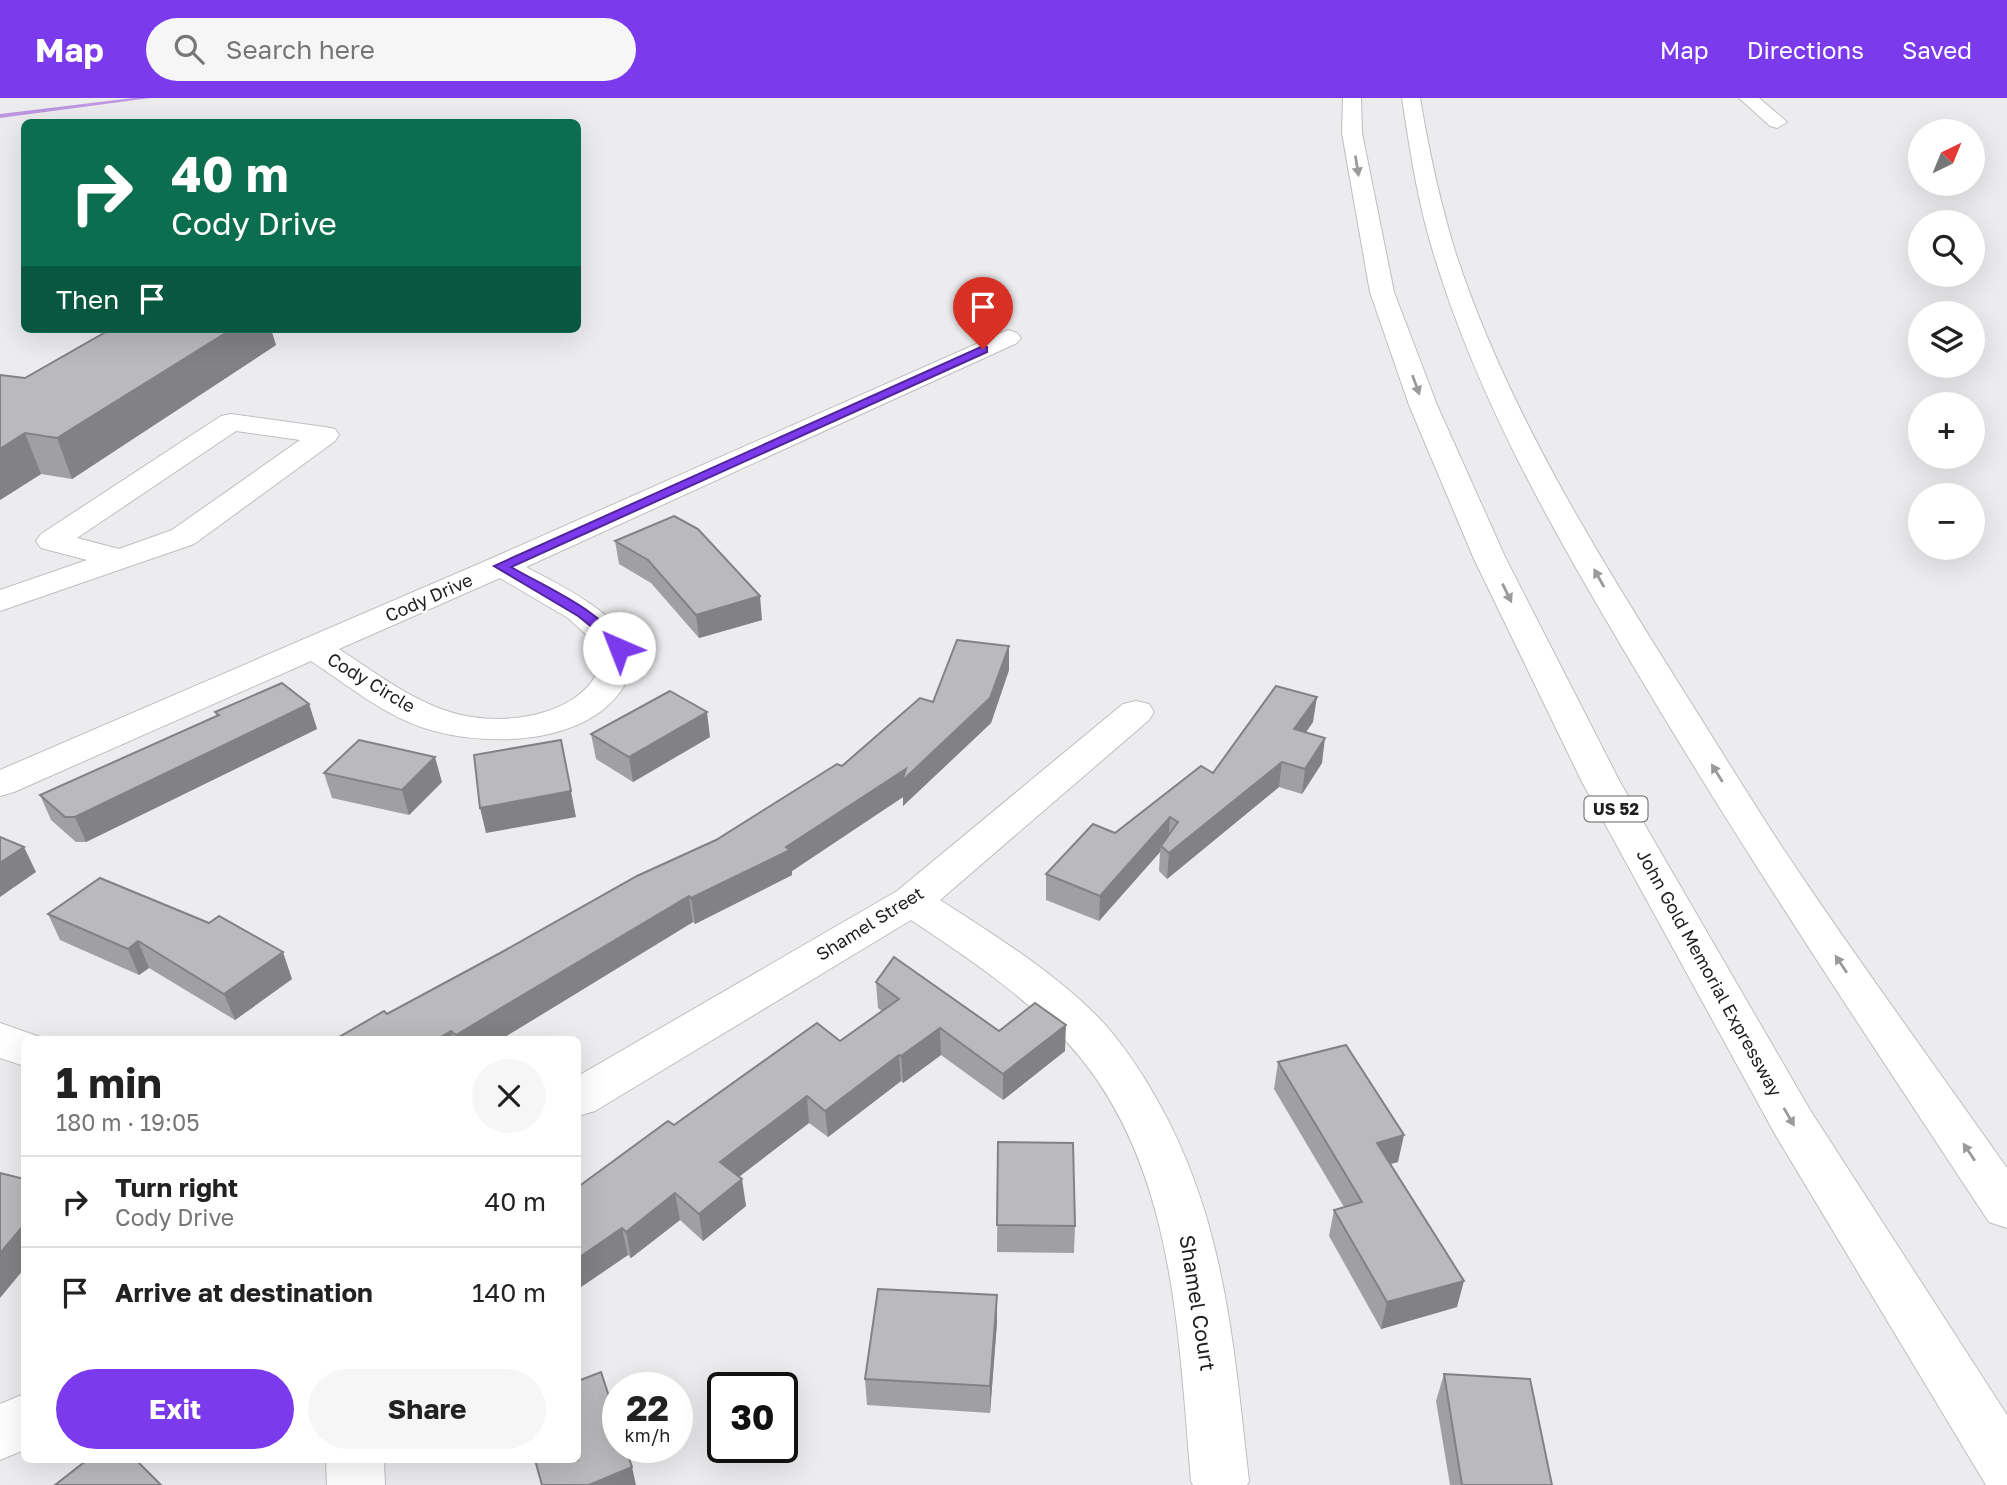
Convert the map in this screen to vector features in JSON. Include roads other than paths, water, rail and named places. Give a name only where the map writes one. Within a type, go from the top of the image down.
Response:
[{"type":"main road","name":"John Gold Memorial Expressway","points":[[1352,98],[1352,134],[1382,292],[1423,405],[1490,559],[1601,782],[1786,1111],[2007,1466]]},
{"type":"main road","points":[[1411,98],[1415,132],[1432,208],[1464,306],[1520,435],[1617,612],[1780,874],[2007,1208]]},
{"type":"main road","points":[[1748,98],[1777,122]]},
{"type":"main road","name":"Cody Drive","points":[[0,784],[501,566],[1008,338]]},
{"type":"main road","points":[[0,601],[183,537],[325,435],[231,422],[52,541],[120,559]]},
{"type":"main road","name":"Cody Circle","points":[[314,648],[405,706],[434,719],[470,729],[509,729],[569,716],[593,700],[611,679],[617,668],[619,648],[608,633],[583,613],[501,566]]},
{"type":"main road","name":"Shamel Street","points":[[581,1096],[912,901],[1136,712]]},
{"type":"main road","name":"Shamel Court","points":[[912,901],[1003,961],[1075,1022],[1113,1066],[1154,1133],[1177,1189],[1197,1273],[1220,1481]]},
{"type":"main road","points":[[0,1040],[21,1048]]},
{"type":"main road","points":[[0,1434],[21,1422]]},
{"type":"main road","points":[[355,1463],[356,1485]]},
{"type":"waterway","points":[[0,116],[147,98]]}]
